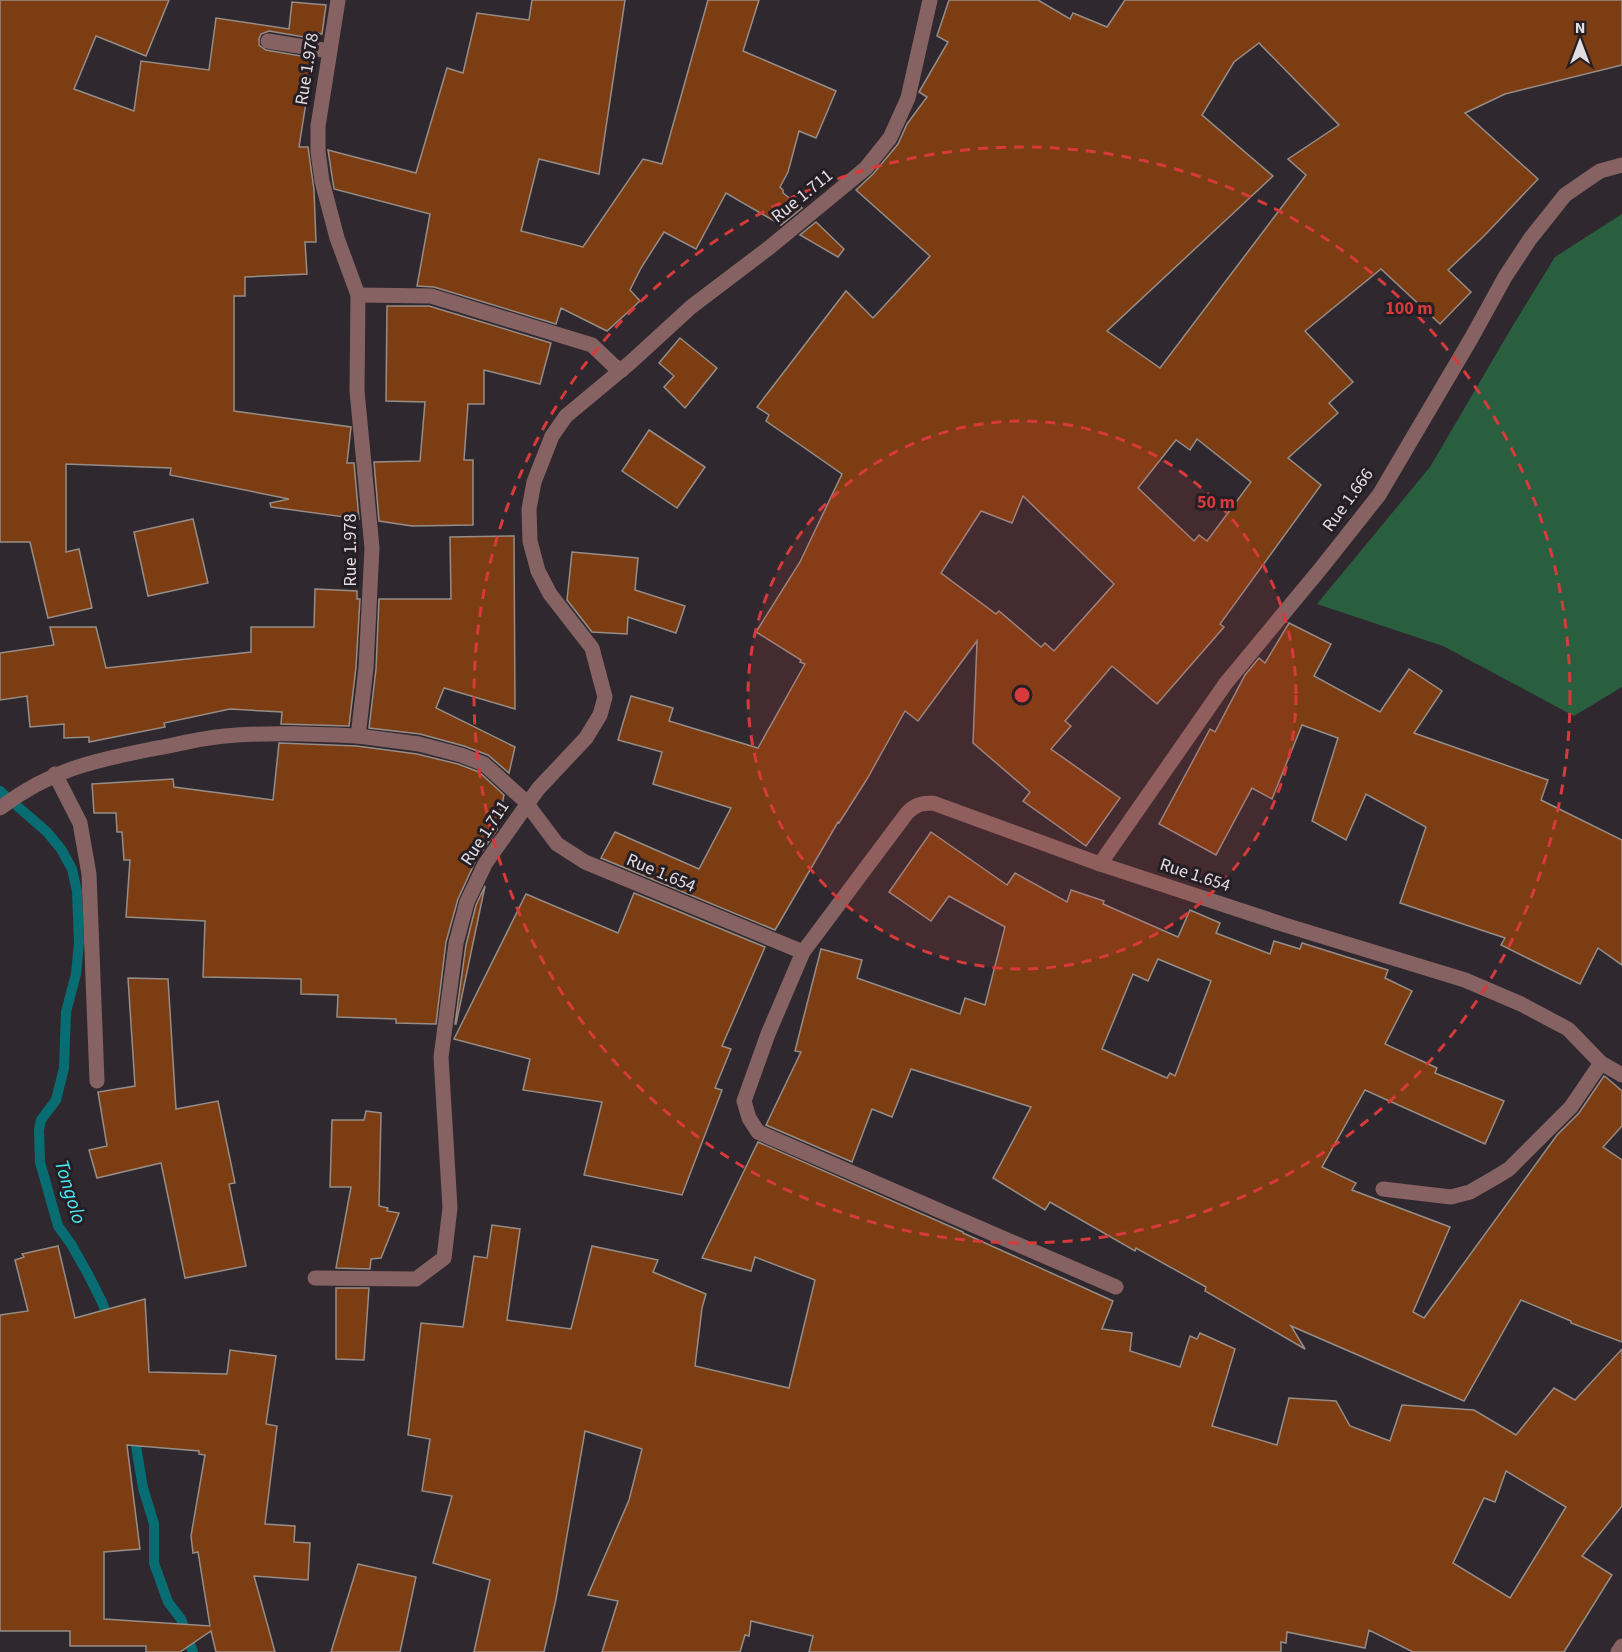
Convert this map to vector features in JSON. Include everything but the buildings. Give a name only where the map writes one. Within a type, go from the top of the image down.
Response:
[{"type":"street","name":"Rue 1.978","points":[[339,0],[318,126],[318,151],[322,181],[337,238],[358,295],[357,391],[372,548],[366,668],[358,736]]},
{"type":"street","name":"Rue 1.711","points":[[315,1278],[416,1279],[444,1258],[450,1208],[441,1057],[456,943],[467,902],[481,872],[526,802],[586,738],[600,715],[605,697],[592,648],[550,594],[538,571],[530,541],[529,508],[534,482],[552,436],[566,416],[618,368],[866,168],[890,138],[908,98],[930,0]]},
{"type":"street","points":[[268,41],[329,51]]},
{"type":"street","name":"Rue 1.666","points":[[1100,864],[1226,682],[1379,495],[1505,277],[1530,239],[1565,195],[1600,171],[1622,165]]},
{"type":"street","points":[[358,295],[431,296],[592,345],[618,368]]},
{"type":"street","points":[[0,808],[24,790],[55,774],[96,760],[223,736],[277,733],[358,736]]},
{"type":"street","name":"Rue 1.654","points":[[358,736],[419,744],[461,755],[484,764],[526,802],[557,844],[585,862],[804,952]]},
{"type":"street","points":[[55,774],[80,823],[89,874],[97,1082]]},
{"type":"street","name":"Rue 1.654","points":[[1116,1287],[758,1132],[749,1118],[744,1101],[768,1034],[804,952],[907,813],[920,803],[933,803],[1100,864],[1285,925],[1465,980],[1521,1004],[1568,1029],[1601,1063],[1622,1075]]},
{"type":"street","points":[[1383,1189],[1451,1197],[1470,1192],[1496,1177],[1509,1169],[1571,1107],[1601,1063]]},
{"type":"street","points":[[1618,1652],[1622,1646]]},
{"type":"green space","points":[[1622,214],[1622,687],[1574,716],[1443,646],[1317,604],[1430,467],[1555,257]]},
{"type":"waterway","name":"Tongolo","points":[[0,791],[47,832],[61,849],[72,869],[77,891],[79,943],[76,974],[66,1012],[64,1068],[56,1100],[41,1120],[40,1162],[58,1226],[89,1276],[109,1322]]},
{"type":"waterway","name":"Tongolo","points":[[134,1434],[143,1488],[154,1524],[154,1563],[168,1602],[181,1619],[193,1652]]}]
